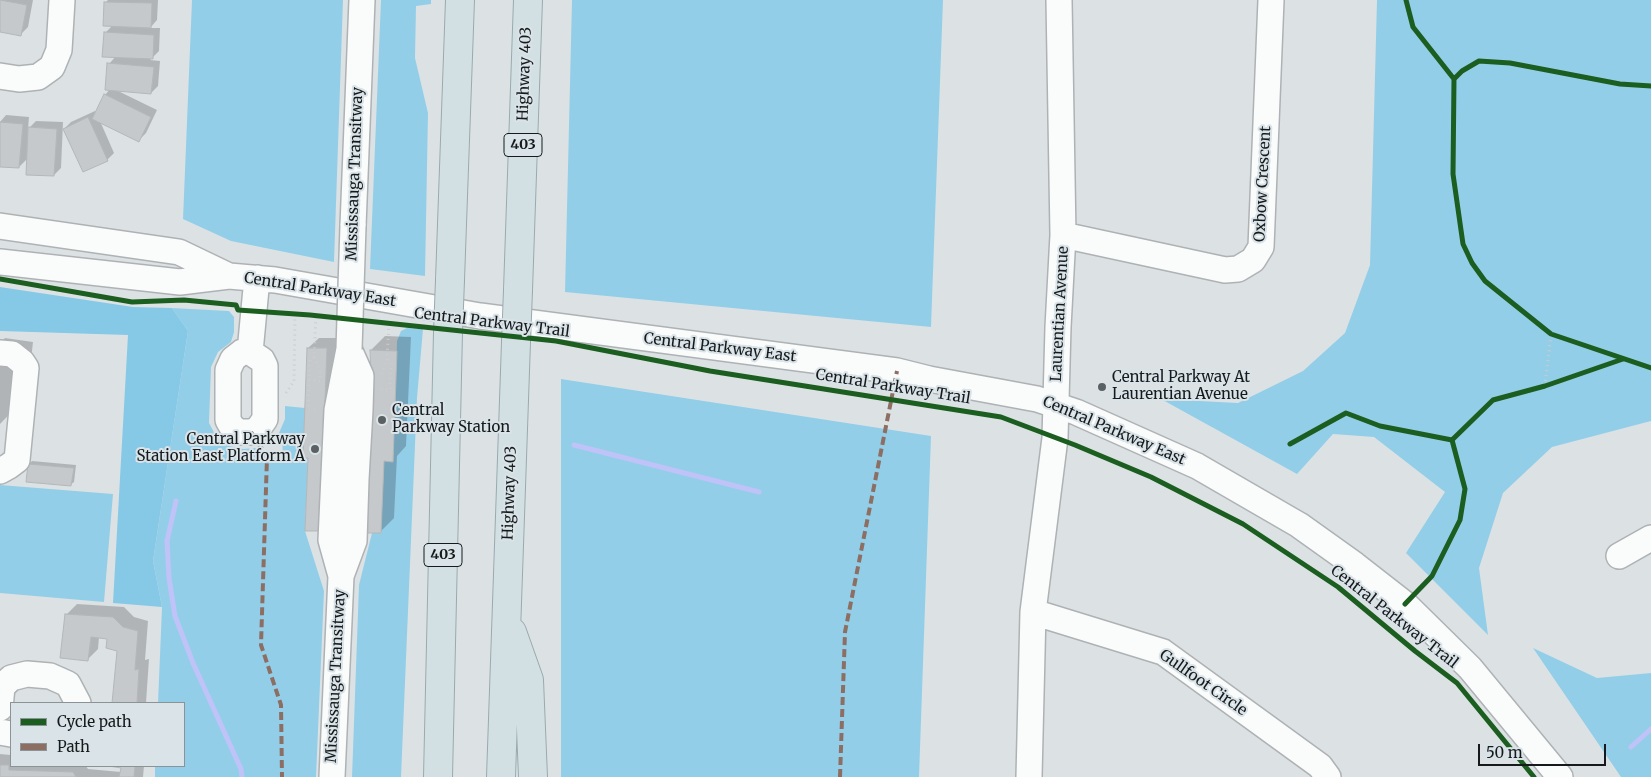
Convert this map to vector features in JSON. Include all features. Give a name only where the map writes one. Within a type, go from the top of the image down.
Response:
[{"type":"highway","name":"403","points":[[438,777],[448,332],[460,0]]},
{"type":"highway","name":"Highway 403","points":[[501,777],[528,0]]},
{"type":"highway","points":[[506,616],[529,680],[533,777]]},
{"type":"street","points":[[0,76],[19,79],[38,77],[52,68],[60,50],[62,0]]},
{"type":"street","name":"Mississauga Transitway","points":[[332,777],[341,576],[331,540],[337,410],[349,349],[362,0]]},
{"type":"street","name":"Laurentian Avenue","points":[[1029,777],[1033,612],[1055,438],[1063,235],[1059,0]]},
{"type":"street","name":"Oxbow Crescent","points":[[1063,235],[1224,270],[1238,268],[1253,260],[1261,247],[1271,0]]},
{"type":"street","name":"Central Parkway East","points":[[0,226],[179,252],[229,276]]},
{"type":"street","name":"Central Parkway East","points":[[0,262],[180,282],[229,276],[258,278],[480,316],[897,371],[929,379],[1037,399],[1056,405],[1076,412],[1197,466],[1299,526],[1355,565],[1405,604],[1470,668],[1560,777]]},
{"type":"street","points":[[250,352],[258,278]]},
{"type":"street","points":[[0,353],[12,354],[26,368],[17,460],[12,470]]},
{"type":"street","points":[[1619,556],[1651,538]]},
{"type":"street","name":"Gullfoot Circle","points":[[1033,612],[1162,652],[1318,773]]},
{"type":"street","points":[[0,708],[2,687],[12,678],[27,674],[50,676],[68,684],[77,702]]},
{"type":"path","points":[[287,314],[303,314]]},
{"type":"path","points":[[314,356],[310,360],[309,380],[320,381],[320,371],[314,356],[313,315],[325,317]]},
{"type":"path","points":[[389,323],[388,358],[391,362],[390,390]]},
{"type":"path","points":[[1544,386],[1551,334]]},
{"type":"shaded area","points":[[192,0],[343,0],[334,262],[231,241],[183,219]]},
{"type":"shaded area","points":[[381,0],[431,0],[431,4],[416,6],[415,58],[428,113],[425,276],[370,269]]},
{"type":"shaded area","points":[[572,0],[943,0],[931,327],[565,292]]},
{"type":"shaded area","points":[[1377,0],[1651,0],[1651,421],[1552,447],[1503,493],[1479,568],[1488,635],[1406,553],[1445,492],[1374,437],[1333,434],[1297,474],[1161,399],[1238,403],[1303,371],[1345,333],[1370,265]]},
{"type":"shaded area","points":[[0,287],[133,307],[172,308],[188,331],[153,561],[162,607],[113,603],[128,335],[0,331]]},
{"type":"shaded area","points":[[172,308],[229,311],[234,317],[234,332],[231,342],[218,352],[211,367],[209,423],[217,438],[229,446],[243,449],[256,448],[258,457],[283,458],[282,436],[279,433],[285,419],[285,406],[305,408],[303,458],[308,458],[305,531],[324,591],[316,777],[155,777],[155,767],[185,767],[185,702],[158,702],[162,607],[153,561],[188,331]]},
{"type":"shaded area","points":[[407,328],[423,329],[417,398],[401,777],[352,777],[359,585],[372,533],[381,533],[384,461],[393,461],[397,341],[401,331]]},
{"type":"shaded area","points":[[561,379],[931,436],[919,777],[561,777]]},
{"type":"shaded area","points":[[0,485],[113,494],[104,602],[0,593]]},
{"type":"shaded area","points":[[1533,648],[1597,678],[1651,673],[1651,777],[1621,777]]},
{"type":"building","points":[[0,0],[27,5],[21,36],[0,32]]},
{"type":"building","points":[[104,2],[152,3],[151,28],[103,26]]},
{"type":"building","points":[[104,32],[154,35],[153,59],[102,57]]},
{"type":"building","points":[[107,63],[154,67],[151,94],[105,90]]},
{"type":"building","points":[[104,94],[151,117],[139,142],[92,119]]},
{"type":"building","points":[[88,117],[108,161],[83,172],[63,129]]},
{"type":"building","points":[[0,122],[23,124],[19,168],[0,167]]},
{"type":"building","points":[[28,127],[57,129],[54,176],[26,175]]},
{"type":"building","points":[[307,348],[327,348],[320,531],[305,531],[308,458],[303,458]]},
{"type":"building","name":"Central Parkway Station","points":[[370,350],[397,351],[393,462],[384,461],[381,533],[365,533],[371,378]]},
{"type":"building","points":[[28,464],[74,468],[71,486],[26,482]]},
{"type":"building","points":[[65,614],[113,617],[123,627],[138,631],[135,670],[139,669],[137,702],[112,702],[117,651],[106,648],[107,639],[91,637],[88,661],[60,658]]},
{"type":"building","points":[[0,765],[9,765],[9,770],[73,772],[76,777],[0,777]]},
{"type":"building","points":[[115,767],[135,767],[134,777],[119,777],[121,768]]},
{"type":"waterway","points":[[574,445],[759,492]]},
{"type":"waterway","points":[[176,501],[167,541],[169,578],[175,616],[193,663],[241,769],[242,777]]},
{"type":"waterway","points":[[1631,747],[1651,729]]},
{"type":"marked path","points":[[840,777],[845,632],[897,371]]},
{"type":"marked path","points":[[251,432],[267,457],[261,645],[281,705],[282,777]]},
{"type":"cycle path","points":[[1406,0],[1413,27],[1454,79],[1453,174],[1463,244],[1472,263],[1485,281],[1551,334],[1651,368]]},
{"type":"cycle path","points":[[1454,79],[1462,71],[1479,61],[1510,63],[1620,84],[1651,86]]},
{"type":"cycle path","name":"Central Parkway Trail","points":[[0,279],[132,302],[184,300],[236,305],[238,310],[310,315],[556,341],[710,371],[1001,417],[1151,477],[1243,524],[1338,587],[1457,683],[1534,777]]},
{"type":"cycle path","points":[[1452,440],[1493,400],[1545,386],[1623,359]]},
{"type":"cycle path","points":[[1290,444],[1346,413],[1380,426],[1452,440]]},
{"type":"cycle path","name":"Central Parkway Trail","points":[[1405,604],[1432,576],[1460,520],[1465,489],[1452,440]]},
{"type":"place","name":"Central Parkway At Laurentian Avenue","points":[[1102,387]]},
{"type":"place","name":"Central Parkway Station","points":[[382,420]]},
{"type":"place","name":"Central Parkway Station East Platform A","points":[[315,449]]}]
